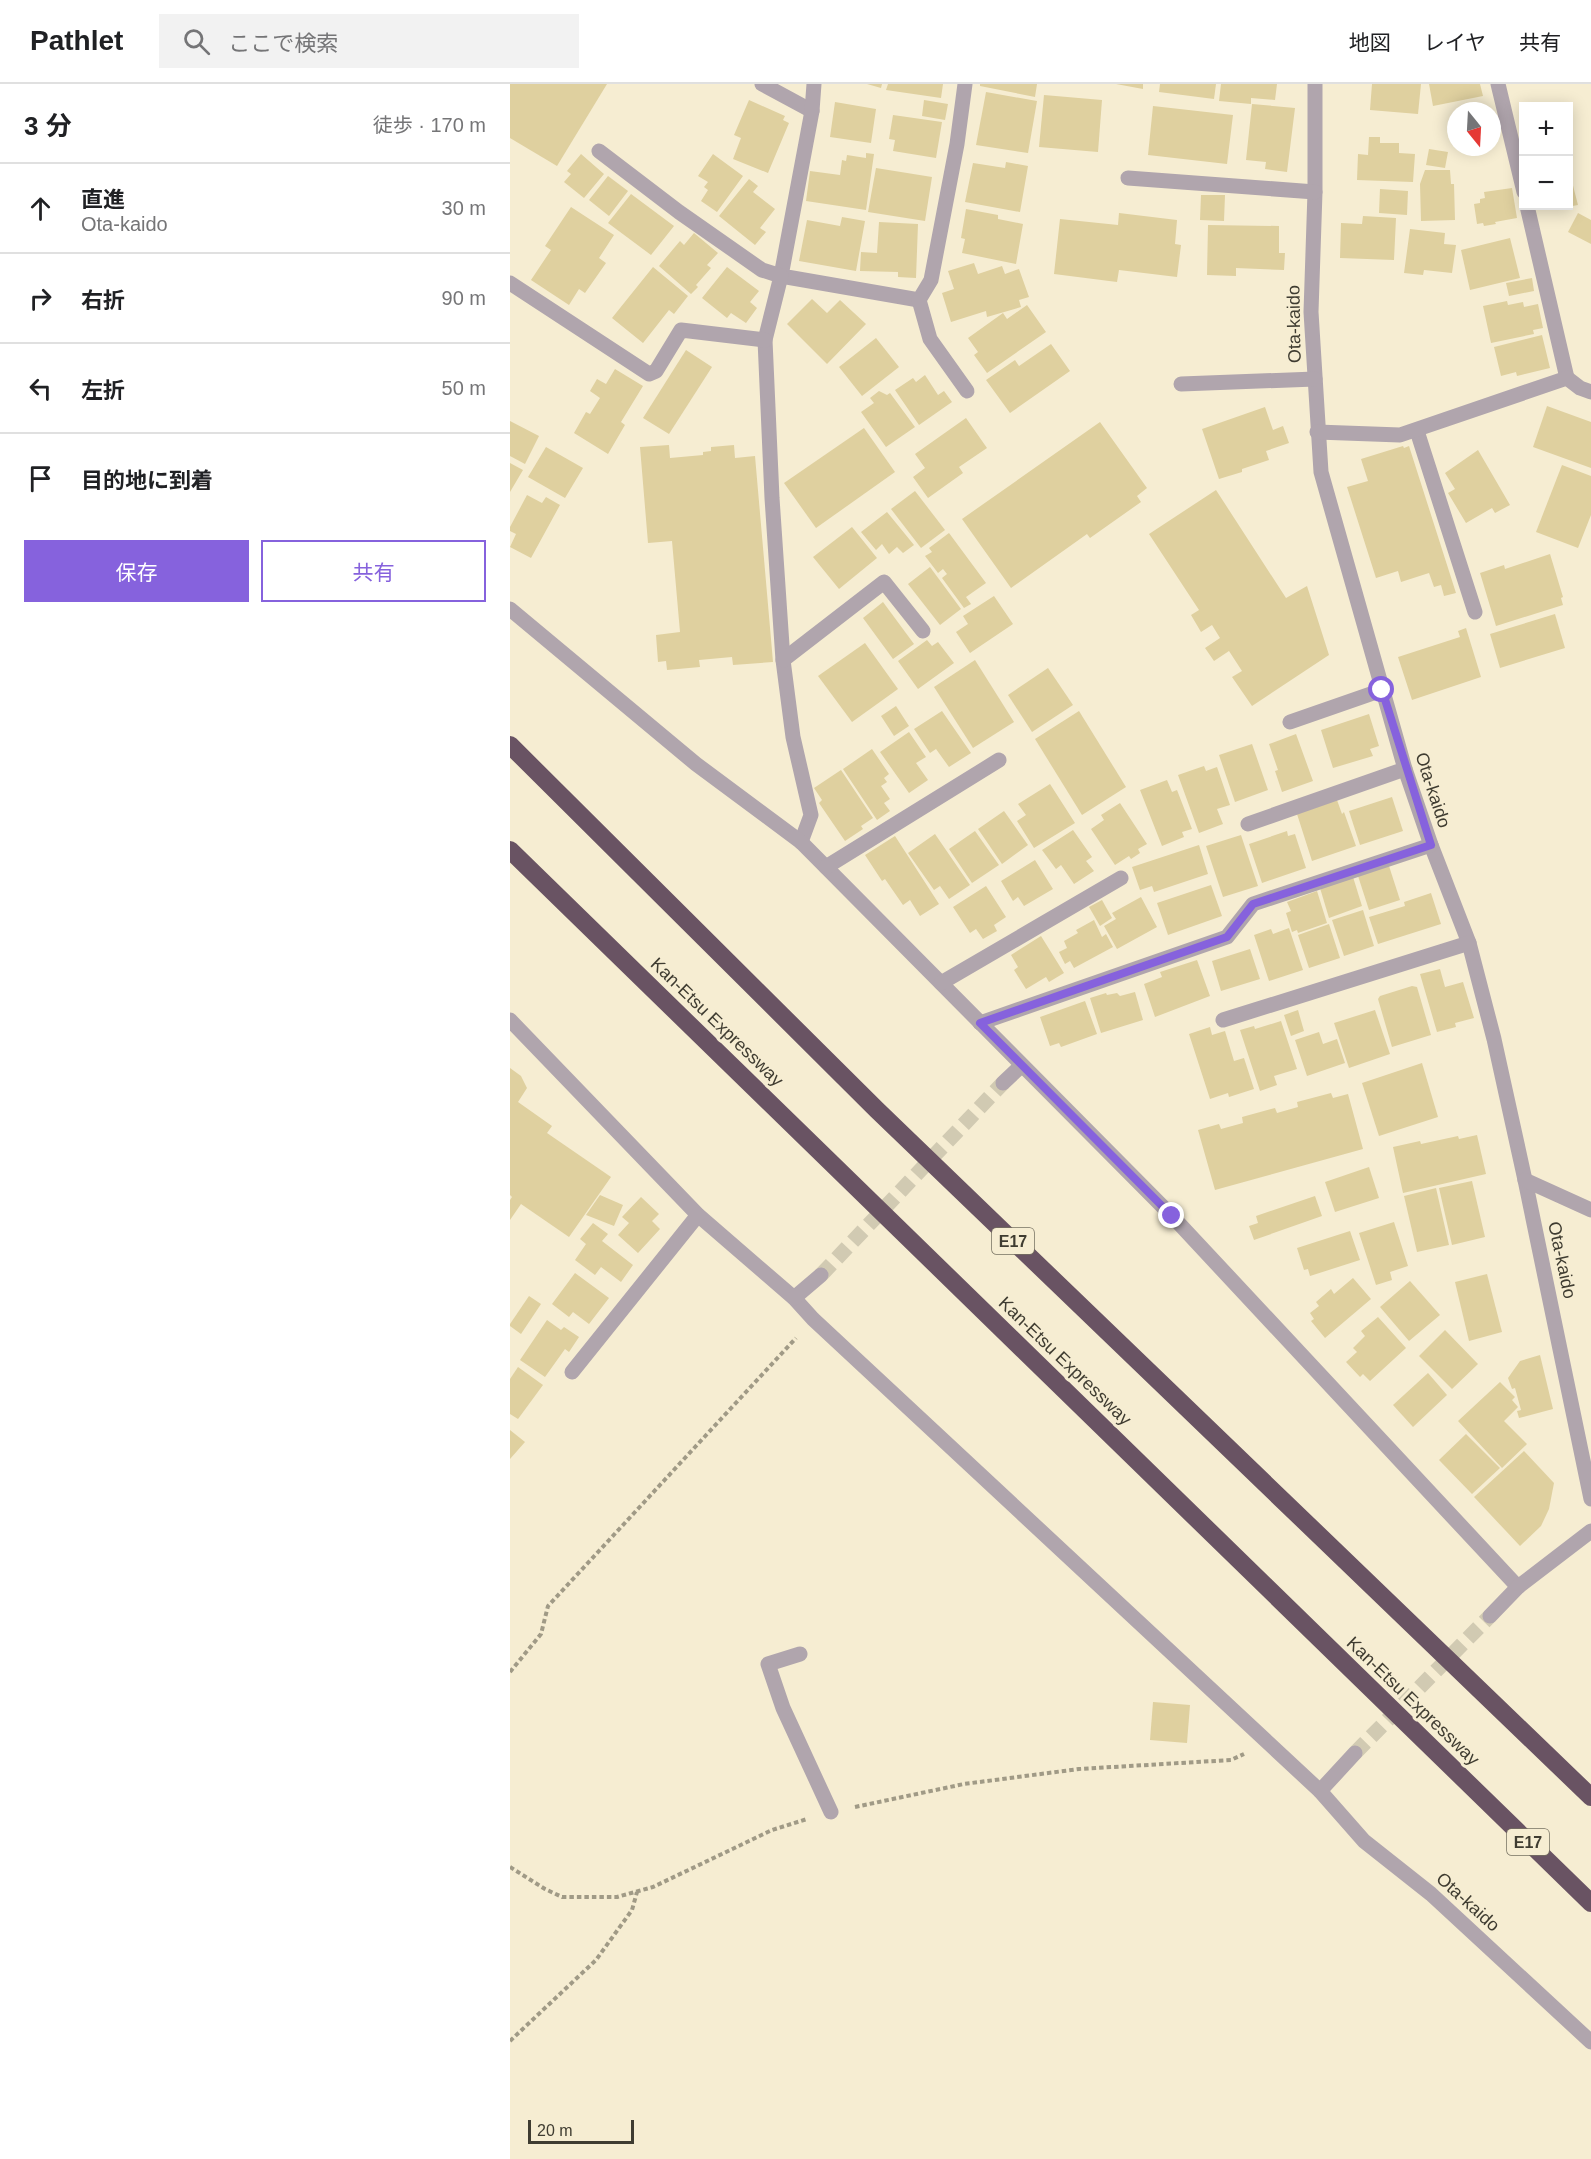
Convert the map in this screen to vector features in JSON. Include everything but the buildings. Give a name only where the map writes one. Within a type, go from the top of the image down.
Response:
[{"type":"highway","name":"E17","points":[[510,745],[877,1110],[1591,1797]]},
{"type":"highway","name":"Kan-Etsu Expressway","points":[[510,850],[1591,1903]]},
{"type":"street","points":[[762,84],[812,111]]},
{"type":"street","points":[[801,842],[811,815],[794,737],[783,660],[772,498],[765,340],[781,276],[812,111],[814,84]]},
{"type":"street","points":[[965,84],[957,144],[931,280],[919,300],[930,339],[967,391]]},
{"type":"street","name":"Ota-kaido","points":[[1315,84],[1315,192],[1311,312],[1317,432],[1322,472],[1405,769],[1431,845],[1469,943],[1494,1039],[1525,1180],[1591,1499]]},
{"type":"street","points":[[1498,84],[1519,171]]},
{"type":"street","points":[[599,151],[762,270],[781,276],[919,300]]},
{"type":"street","points":[[1128,178],[1315,192]]},
{"type":"street","points":[[1528,210],[1567,378],[1580,388],[1591,392]]},
{"type":"street","points":[[510,283],[649,374],[656,371],[681,330],[765,340]]},
{"type":"street","points":[[1317,432],[1400,435],[1567,378]]},
{"type":"street","points":[[1180,384],[1315,379]]},
{"type":"street","points":[[1417,431],[1475,612]]},
{"type":"street","points":[[783,660],[884,582],[923,632]]},
{"type":"street","points":[[510,609],[696,764],[801,842],[1172,1216],[1518,1587]]},
{"type":"street","points":[[1290,722],[1382,690]]},
{"type":"street","points":[[826,867],[999,760]]},
{"type":"street","points":[[1248,824],[1405,769]]},
{"type":"street","points":[[980,1023],[1227,937],[1253,904],[1431,845]]},
{"type":"street","points":[[941,983],[1121,878]]},
{"type":"street","points":[[1223,1020],[1469,943]]},
{"type":"street","name":"Ota-kaido","points":[[510,1020],[698,1215],[794,1298],[813,1319],[1262,1736],[1320,1791],[1364,1841],[1431,1894],[1591,2042]]},
{"type":"street","points":[[1003,1083],[1021,1066]]},
{"type":"street","points":[[1525,1180],[1591,1210]]},
{"type":"street","points":[[572,1372],[698,1215]]},
{"type":"street","points":[[794,1298],[821,1275]]},
{"type":"street","points":[[1490,1616],[1518,1587],[1591,1531]]},
{"type":"street","points":[[800,1654],[768,1664],[783,1708],[831,1812]]},
{"type":"street","points":[[1320,1791],[1355,1753]]},
{"type":"path","points":[[510,1672],[541,1634],[548,1606],[813,1319]]},
{"type":"path","points":[[510,1867],[562,1897],[617,1897],[653,1887],[772,1830],[831,1812],[964,1784],[1079,1769],[1231,1760],[1248,1752],[1262,1736]]},
{"type":"path","points":[[510,2041],[596,1960],[632,1910],[637,1892]]},
{"type":"tunnel","points":[[821,1275],[1003,1083]]},
{"type":"tunnel","points":[[1355,1753],[1490,1616]]},
{"type":"route","points":[[1172,1216],[980,1023],[1227,937],[1253,904],[1431,845],[1405,769],[1382,690]]}]
